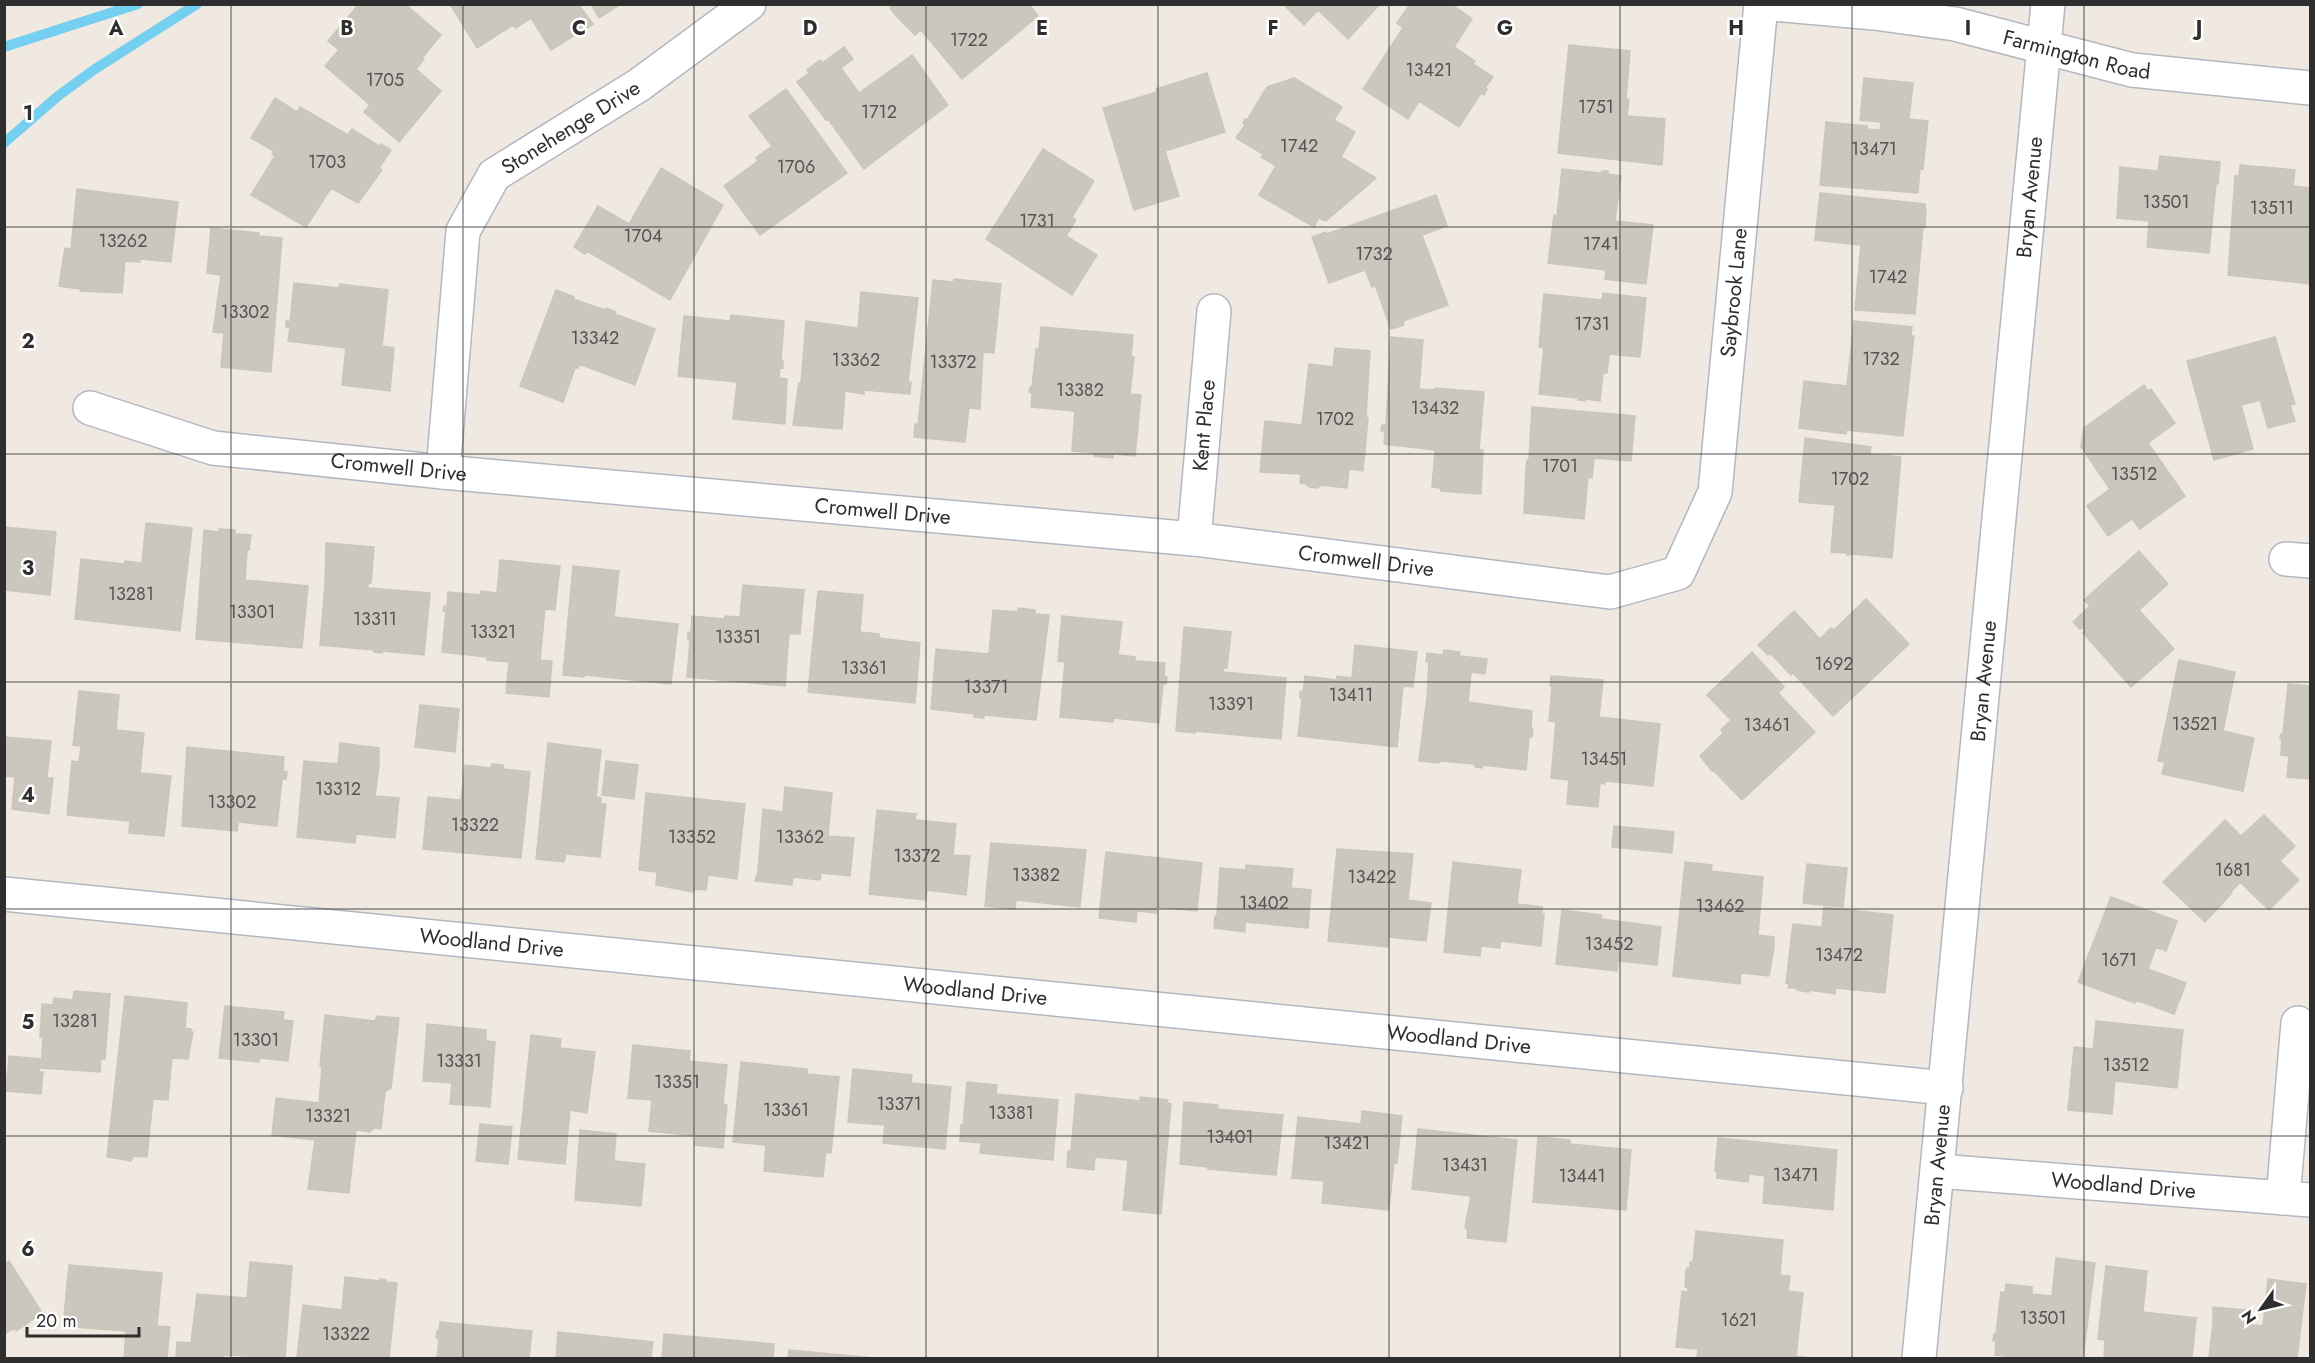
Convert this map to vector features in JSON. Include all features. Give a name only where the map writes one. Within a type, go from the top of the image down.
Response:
[{"type":"street","name":"Stonehenge Drive","points":[[443,472],[463,231],[494,175],[639,85],[749,4]]},
{"type":"street","name":"Saybrook Lane","points":[[1678,573],[1715,492],[1761,4]]},
{"type":"street","name":"Farmington Road","points":[[1773,4],[1874,13],[1955,24],[2132,70],[2310,88]]},
{"type":"street","name":"Bryan Avenue","points":[[1919,1359],[2048,4]]},
{"type":"street","name":"Kent Place","points":[[1194,539],[1214,311]]},
{"type":"street","name":"Cromwell Drive","points":[[90,408],[213,448],[443,472],[1194,539],[1610,592],[1678,573]]},
{"type":"street","name":"Woodland Drive","points":[[4,894],[1946,1088]]},
{"type":"street","points":[[2297,1199],[2298,1023]]},
{"type":"street","name":"Woodland Drive","points":[[1938,1171],[2297,1199]]},
{"type":"building","points":[[359,4],[405,4],[441,35],[416,69],[441,91],[399,142],[364,112],[370,105],[325,66],[339,50],[328,41]]},
{"type":"building","points":[[450,4],[578,4],[593,24],[551,50],[531,18],[516,28],[513,25],[477,48]]},
{"type":"building","points":[[591,4],[621,4],[599,18]]},
{"type":"building","points":[[894,4],[1029,4],[1038,16],[962,79],[921,30],[915,35],[898,18],[890,8]]},
{"type":"building","points":[[1283,4],[1380,4],[1348,39],[1318,10],[1304,25]]},
{"type":"building","points":[[1410,4],[1451,4],[1472,19],[1454,47],[1475,61],[1473,64],[1493,77],[1485,88],[1487,89],[1484,95],[1481,93],[1459,127],[1419,101],[1408,119],[1363,89],[1403,28],[1397,23]]},
{"type":"building","points":[[1569,45],[1630,51],[1627,116],[1665,119],[1662,165],[1558,153]]},
{"type":"building","points":[[844,47],[853,59],[841,68],[859,93],[912,55],[948,105],[864,169],[828,119],[826,120],[797,82],[820,60],[822,63]]},
{"type":"building","points":[[1207,73],[1225,132],[1165,151],[1179,196],[1134,210],[1103,108],[1157,92],[1156,89]]},
{"type":"building","points":[[1294,78],[1342,107],[1334,120],[1355,132],[1341,157],[1376,178],[1326,221],[1319,218],[1314,227],[1259,195],[1276,166],[1261,157],[1263,154],[1236,138],[1245,125],[1243,123],[1245,119],[1247,120],[1267,87]]},
{"type":"building","points":[[1864,78],[1913,83],[1909,119],[1928,121],[1918,193],[1820,185],[1826,122],[1867,126],[1867,129],[1880,130],[1881,122],[1860,120]]},
{"type":"building","points":[[786,89],[847,173],[760,235],[724,186],[758,161],[756,158],[772,146],[749,116]]},
{"type":"building","points":[[275,98],[297,112],[300,107],[348,135],[352,129],[379,146],[381,144],[391,150],[379,168],[382,170],[358,203],[331,188],[306,227],[251,195],[275,156],[272,154],[274,151],[251,138]]},
{"type":"building","points":[[1043,149],[1094,181],[1072,217],[1076,220],[1066,236],[1097,255],[1072,295],[986,239]]},
{"type":"building","points":[[2160,156],[2220,162],[2209,253],[2147,247],[2149,221],[2117,218],[2120,167],[2158,171]]},
{"type":"building","points":[[2240,165],[2295,170],[2293,186],[2310,188],[2310,284],[2228,275],[2235,176],[2239,176]]},
{"type":"building","points":[[661,168],[723,205],[670,300],[587,251],[585,254],[574,247],[598,206],[629,224]]},
{"type":"building","points":[[1562,169],[1601,173],[1608,171],[1608,174],[1621,176],[1615,221],[1653,225],[1646,284],[1605,279],[1606,270],[1548,263],[1554,215],[1557,216]]},
{"type":"building","points":[[77,189],[178,202],[171,262],[140,259],[140,262],[125,261],[122,293],[80,291],[80,289],[59,286],[65,248],[71,249]]},
{"type":"building","points":[[1820,193],[1925,204],[1925,227],[1923,226],[1915,314],[1855,310],[1861,245],[1815,240]]},
{"type":"building","points":[[1436,195],[1447,226],[1422,235],[1448,305],[1403,321],[1404,325],[1391,329],[1375,285],[1372,287],[1365,270],[1329,283],[1312,237],[1326,232],[1327,234]]},
{"type":"building","points":[[211,228],[282,238],[271,372],[221,367],[224,333],[213,332],[221,275],[207,273]]},
{"type":"building","points":[[954,279],[1001,284],[994,353],[983,352],[980,409],[969,408],[965,442],[914,437],[915,424],[918,425],[933,280],[954,282]]},
{"type":"building","points":[[294,283],[339,288],[340,284],[388,290],[382,346],[394,348],[390,391],[342,385],[346,348],[288,341],[290,328],[286,327],[286,321],[290,322]]},
{"type":"building","points":[[556,290],[574,297],[573,299],[605,310],[606,308],[616,312],[615,314],[655,329],[635,385],[579,364],[578,368],[575,368],[563,402],[520,386]]},
{"type":"building","points":[[861,292],[918,298],[908,382],[911,382],[910,394],[864,390],[864,394],[845,391],[842,429],[793,425],[799,383],[801,383],[806,321],[858,328]]},
{"type":"building","points":[[1603,293],[1646,298],[1640,357],[1609,354],[1607,373],[1603,373],[1600,401],[1539,394],[1544,348],[1539,347],[1544,294],[1602,300]]},
{"type":"building","points":[[731,315],[784,321],[781,361],[783,361],[783,368],[780,367],[779,378],[787,379],[785,424],[733,419],[737,382],[678,376],[684,316],[730,321]]},
{"type":"building","points":[[1854,321],[1912,327],[1911,336],[1914,336],[1903,436],[1846,430],[1846,434],[1799,428],[1804,381],[1847,386]]},
{"type":"building","points":[[1041,327],[1133,335],[1131,357],[1134,357],[1130,394],[1141,395],[1135,456],[1113,454],[1113,458],[1072,451],[1075,411],[1031,407],[1032,393],[1029,392],[1032,387]]},
{"type":"building","points":[[1391,337],[1423,340],[1419,389],[1484,392],[1479,450],[1483,450],[1481,494],[1441,491],[1440,488],[1432,487],[1435,450],[1384,444],[1385,431],[1381,431],[1382,425],[1386,425]]},
{"type":"building","points":[[2275,337],[2295,404],[2290,405],[2295,421],[2268,428],[2260,400],[2241,405],[2253,449],[2214,460],[2187,361]]},
{"type":"building","points":[[1335,348],[1370,351],[1366,417],[1368,418],[1363,471],[1349,469],[1347,488],[1321,485],[1317,488],[1309,487],[1300,483],[1301,474],[1260,472],[1265,421],[1302,425],[1309,364],[1333,367]]},
{"type":"building","points":[[2144,385],[2148,391],[2151,389],[2175,423],[2148,443],[2185,496],[2140,529],[2132,519],[2108,536],[2087,506],[2110,489],[2081,447],[2084,428]]},
{"type":"building","points":[[1532,407],[1635,416],[1631,461],[1594,458],[1592,478],[1588,477],[1584,519],[1524,513]]},
{"type":"building","points":[[1805,438],[1871,447],[1870,454],[1901,457],[1892,558],[1831,552],[1835,505],[1799,502]]},
{"type":"building","points":[[146,523],[192,528],[180,631],[75,619],[81,559],[124,564],[125,561],[142,563]]},
{"type":"building","points":[[4,527],[56,532],[50,595],[4,590]]},
{"type":"building","points":[[219,529],[235,530],[235,534],[251,535],[249,550],[247,550],[245,580],[308,586],[302,648],[196,639],[204,530],[219,532]]},
{"type":"building","points":[[326,543],[374,547],[371,583],[368,583],[368,588],[430,593],[424,655],[382,651],[382,653],[374,652],[374,650],[320,645]]},
{"type":"building","points":[[2139,551],[2168,584],[2139,610],[2174,649],[2131,687],[2083,633],[2085,630],[2083,627],[2080,629],[2073,622],[2090,606],[2084,600]]},
{"type":"building","points":[[500,560],[560,566],[555,610],[545,609],[540,660],[552,661],[549,697],[506,693],[509,662],[442,652],[446,611],[443,611],[444,606],[447,606],[448,592],[481,595],[481,591],[497,593]]},
{"type":"building","points":[[573,566],[619,571],[614,617],[678,624],[671,684],[585,675],[584,677],[563,675]]},
{"type":"building","points":[[743,585],[804,590],[800,634],[789,634],[785,686],[687,677],[690,640],[688,640],[688,632],[691,633],[692,616],[725,619],[725,616],[740,617]]},
{"type":"building","points":[[818,591],[863,595],[860,632],[879,634],[879,638],[920,643],[915,703],[808,692]]},
{"type":"building","points":[[1866,599],[1909,644],[1833,716],[1793,673],[1791,675],[1770,653],[1768,655],[1758,645],[1794,611],[1820,639],[1831,628],[1834,630]]},
{"type":"building","points":[[1018,608],[1035,610],[1035,614],[1049,615],[1036,720],[984,715],[984,718],[974,717],[975,714],[931,709],[936,649],[989,654],[993,610],[1018,612]]},
{"type":"building","points":[[1062,616],[1122,622],[1118,655],[1135,657],[1135,661],[1165,663],[1164,677],[1167,677],[1166,684],[1163,684],[1159,723],[1114,718],[1113,722],[1060,717],[1065,662],[1058,661]]},
{"type":"building","points":[[1184,627],[1231,632],[1227,668],[1224,668],[1223,672],[1286,678],[1281,739],[1176,731]]},
{"type":"building","points":[[1355,645],[1417,652],[1413,687],[1403,686],[1397,747],[1298,736],[1302,698],[1300,698],[1300,692],[1303,692],[1305,676],[1337,680],[1337,676],[1352,678]]},
{"type":"building","points":[[1444,650],[1460,652],[1459,656],[1487,659],[1485,674],[1471,672],[1468,702],[1532,711],[1531,729],[1533,729],[1532,737],[1529,737],[1526,770],[1419,761],[1427,697],[1429,662],[1426,662],[1427,653],[1443,655]]},
{"type":"building","points":[[1752,652],[1784,687],[1778,693],[1815,732],[1742,800],[1700,756],[1723,733],[1721,730],[1731,720],[1707,695]]},
{"type":"building","points":[[2179,660],[2235,672],[2223,731],[2254,738],[2243,791],[2162,774],[2165,762],[2158,761]]},
{"type":"building","points":[[1551,676],[1603,680],[1599,717],[1660,724],[1653,786],[1605,781],[1605,784],[1600,783],[1598,807],[1567,804],[1569,780],[1551,778],[1556,722],[1549,721]]},
{"type":"building","points":[[2288,684],[2310,686],[2310,779],[2287,777],[2289,756],[2281,755],[2282,738],[2280,739],[2283,734]]},
{"type":"building","points":[[79,691],[119,695],[116,730],[144,733],[140,773],[171,776],[164,836],[129,833],[130,821],[67,815],[72,761],[79,762],[81,746],[73,745]]},
{"type":"building","points":[[420,705],[459,709],[455,752],[415,747]]},
{"type":"building","points":[[4,737],[51,741],[47,778],[53,778],[49,814],[12,809],[15,777],[4,776]]},
{"type":"building","points":[[340,743],[379,748],[375,796],[399,798],[395,838],[356,834],[355,843],[297,837],[304,761],[338,764]]},
{"type":"building","points":[[548,743],[601,750],[596,797],[601,798],[601,804],[606,804],[600,857],[566,854],[564,862],[536,859]]},
{"type":"building","points":[[187,747],[284,757],[283,771],[287,772],[286,779],[282,779],[277,826],[238,822],[237,831],[182,826]]},
{"type":"building","points":[[606,761],[638,765],[634,799],[602,795]]},
{"type":"building","points":[[492,764],[503,765],[503,769],[530,772],[521,858],[423,849],[428,797],[461,800],[465,765],[491,768]]},
{"type":"building","points":[[785,787],[832,793],[828,836],[854,838],[850,876],[821,873],[820,880],[793,877],[792,885],[755,881],[758,871],[763,809],[783,812]]},
{"type":"building","points":[[646,793],[745,804],[737,879],[708,875],[706,890],[694,889],[694,892],[656,885],[657,872],[639,870]]},
{"type":"building","points":[[877,810],[916,814],[915,820],[956,824],[953,855],[970,856],[966,895],[927,890],[926,900],[869,894]]},
{"type":"building","points":[[2264,815],[2295,846],[2280,861],[2299,880],[2269,910],[2240,882],[2205,922],[2163,882],[2225,820],[2241,836]]},
{"type":"building","points":[[1614,826],[1674,832],[1672,853],[1612,847]]},
{"type":"building","points":[[991,843],[1086,850],[1080,907],[1016,900],[1015,909],[985,906]]},
{"type":"building","points":[[1337,849],[1413,854],[1408,900],[1431,903],[1426,941],[1388,937],[1388,947],[1328,941]]},
{"type":"building","points":[[1106,852],[1202,863],[1197,911],[1156,907],[1156,913],[1137,911],[1136,922],[1099,918]]},
{"type":"building","points":[[1453,862],[1521,870],[1517,904],[1542,907],[1542,914],[1544,914],[1541,946],[1500,941],[1500,948],[1481,946],[1480,956],[1444,952]]},
{"type":"building","points":[[1685,862],[1712,865],[1711,871],[1763,877],[1758,935],[1774,937],[1769,976],[1741,973],[1740,984],[1673,976]]},
{"type":"building","points":[[1807,864],[1847,868],[1843,907],[1803,903]]},
{"type":"building","points":[[1246,865],[1293,869],[1291,888],[1311,890],[1308,928],[1245,922],[1245,932],[1214,928],[1220,868],[1246,870]]},
{"type":"building","points":[[2111,897],[2177,921],[2166,951],[2156,947],[2148,969],[2186,983],[2174,1014],[2136,1000],[2135,1003],[2078,982]]},
{"type":"building","points":[[1824,907],[1893,915],[1885,993],[1836,988],[1835,994],[1788,988],[1789,984],[1786,983],[1793,924],[1822,927]]},
{"type":"building","points":[[1562,910],[1601,915],[1601,919],[1661,927],[1657,965],[1618,961],[1617,971],[1556,964]]},
{"type":"building","points":[[74,991],[110,994],[105,1059],[101,1059],[100,1072],[41,1068],[42,1004],[53,1005],[54,998],[73,1000]]},
{"type":"building","points":[[125,996],[187,1003],[185,1028],[193,1032],[188,1059],[172,1058],[168,1100],[153,1099],[147,1157],[133,1156],[131,1161],[107,1157]]},
{"type":"building","points":[[225,1006],[284,1012],[283,1020],[293,1021],[288,1061],[259,1058],[259,1062],[219,1058]]},
{"type":"building","points":[[325,1015],[375,1021],[377,1016],[399,1018],[391,1088],[385,1092],[381,1129],[374,1128],[370,1132],[356,1130],[349,1193],[308,1189],[315,1140],[272,1135],[276,1098],[319,1103]]},
{"type":"building","points":[[2096,1021],[2183,1030],[2177,1088],[2115,1081],[2112,1114],[2068,1110],[2074,1047],[2093,1049]]},
{"type":"building","points":[[427,1024],[486,1030],[486,1041],[495,1042],[490,1107],[450,1104],[452,1083],[423,1081]]},
{"type":"building","points":[[531,1035],[561,1039],[560,1048],[595,1052],[587,1113],[570,1110],[565,1164],[518,1159]]},
{"type":"building","points":[[633,1045],[690,1051],[689,1061],[727,1065],[723,1104],[727,1105],[723,1148],[695,1145],[696,1136],[649,1131],[652,1100],[628,1098]]},
{"type":"building","points":[[9,1056],[40,1059],[39,1072],[43,1072],[41,1094],[6,1091]]},
{"type":"building","points":[[741,1062],[807,1069],[807,1074],[839,1077],[831,1153],[826,1152],[823,1177],[764,1171],[766,1145],[733,1142]]},
{"type":"building","points":[[853,1069],[912,1075],[911,1083],[951,1087],[945,1149],[883,1143],[885,1125],[848,1122]]},
{"type":"building","points":[[967,1082],[997,1085],[996,1094],[1058,1100],[1053,1160],[980,1153],[981,1143],[960,1141]]},
{"type":"building","points":[[1076,1094],[1140,1101],[1140,1097],[1168,1100],[1167,1103],[1171,1104],[1161,1214],[1123,1210],[1128,1160],[1095,1157],[1094,1170],[1067,1167],[1068,1151],[1071,1151]]},
{"type":"building","points":[[1184,1102],[1218,1105],[1217,1109],[1283,1115],[1276,1175],[1180,1164]]},
{"type":"building","points":[[1362,1111],[1402,1116],[1389,1210],[1322,1203],[1324,1181],[1292,1178],[1298,1117],[1361,1124]]},
{"type":"building","points":[[480,1124],[512,1127],[508,1164],[476,1161]]},
{"type":"building","points":[[1418,1129],[1517,1140],[1506,1242],[1467,1238],[1468,1231],[1465,1227],[1471,1196],[1412,1189]]},
{"type":"building","points":[[580,1130],[616,1134],[614,1161],[645,1164],[641,1206],[575,1200]]},
{"type":"building","points":[[1538,1137],[1570,1140],[1570,1144],[1631,1150],[1626,1210],[1533,1202]]},
{"type":"building","points":[[1718,1138],[1837,1150],[1833,1210],[1763,1203],[1765,1176],[1749,1174],[1748,1182],[1717,1178],[1717,1171],[1715,1171]]},
{"type":"building","points":[[1696,1231],[1783,1240],[1780,1275],[1790,1276],[1788,1291],[1803,1293],[1796,1356],[1808,1358],[1697,1358],[1698,1349],[1676,1347],[1682,1291],[1688,1292],[1688,1288],[1685,1287],[1686,1271],[1690,1268],[1690,1262],[1693,1262]]},
{"type":"building","points":[[2056,1258],[2095,1263],[2083,1358],[2024,1358],[1995,1355],[1994,1334],[1996,1334],[2001,1292],[2005,1292],[2006,1284],[2032,1287],[2032,1294],[2052,1296]]},
{"type":"building","points":[[9,1261],[41,1311],[16,1331],[15,1328],[4,1334],[4,1264]]},
{"type":"building","points":[[250,1262],[292,1266],[285,1358],[224,1355],[223,1358],[176,1358],[177,1342],[191,1343],[197,1294],[247,1298]]},
{"type":"building","points":[[69,1265],[162,1273],[157,1326],[170,1327],[167,1358],[124,1358],[126,1331],[63,1326]]},
{"type":"building","points":[[2106,1266],[2147,1271],[2143,1312],[2196,1318],[2192,1358],[2104,1358],[2105,1340],[2098,1339]]},
{"type":"building","points":[[345,1277],[380,1281],[380,1279],[397,1283],[389,1358],[297,1358],[303,1305],[342,1310]]},
{"type":"building","points":[[2268,1279],[2306,1284],[2297,1358],[2207,1358],[2213,1324],[2213,1307],[2245,1310],[2243,1324],[2263,1326]]},
{"type":"building","points":[[440,1322],[532,1331],[529,1358],[437,1358],[439,1338],[436,1338]]},
{"type":"building","points":[[558,1332],[653,1342],[651,1358],[556,1358]]},
{"type":"building","points":[[664,1334],[774,1344],[773,1358],[662,1358]]},
{"type":"building","points":[[789,1350],[875,1358],[788,1358]]},
{"type":"waterway","points":[[4,47],[138,4]]},
{"type":"waterway","points":[[4,143],[58,96],[95,69],[197,4]]}]
